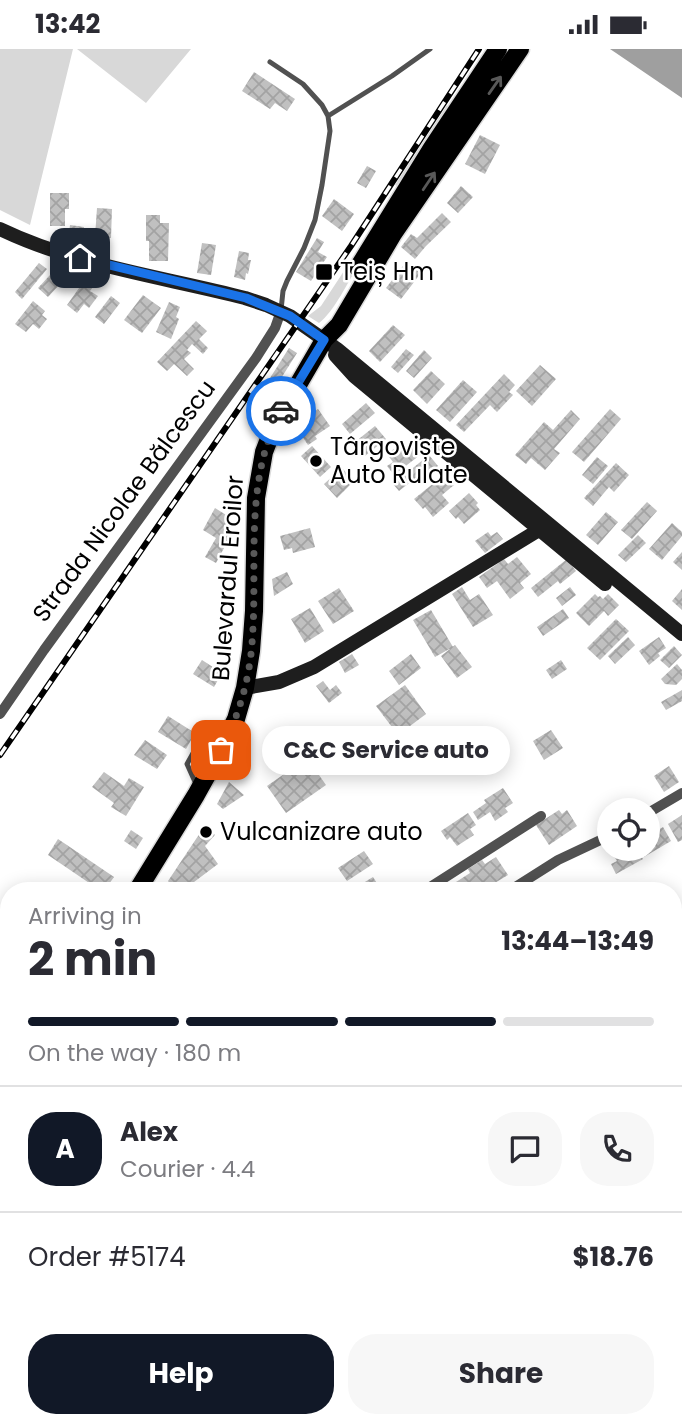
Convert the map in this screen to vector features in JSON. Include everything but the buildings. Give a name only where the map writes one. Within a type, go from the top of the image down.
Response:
[{"type":"main road","name":"Bulevardul Eroilor","points":[[463,115],[498,49]]},
{"type":"main road","name":"Bulevardul Eroilor","points":[[142,882],[199,790],[236,719],[245,688],[251,651],[256,498],[264,452],[279,416],[324,340],[329,320],[344,292],[397,204],[463,115],[520,49]]},
{"type":"main road","points":[[0,229],[58,253],[246,298],[281,311],[360,367],[682,645]]},
{"type":"main road","points":[[324,340],[354,376],[682,634]]},
{"type":"main road","points":[[245,688],[279,682],[314,667],[544,527]]},
{"type":"street","name":"Strada Nicolae Bălcescu","points":[[0,714],[256,358],[275,328],[281,311]]},
{"type":"street","points":[[660,806],[682,793]]},
{"type":"street","points":[[438,882],[541,817]]},
{"type":"street","points":[[523,882],[558,860],[597,842]]},
{"type":"lane","points":[[328,116],[430,49]]},
{"type":"lane","points":[[270,62],[303,85],[323,105],[330,131],[315,220],[283,291],[281,311]]},
{"type":"shaded area","points":[[0,49],[73,49],[30,225],[0,210]]},
{"type":"shaded area","points":[[77,49],[191,49],[146,103]]},
{"type":"shaded area","points":[[610,49],[682,49],[682,98],[616,53]]},
{"type":"shaded area","points":[[447,105],[449,108],[341,295],[319,323],[308,316],[321,306],[399,187],[395,185]]},
{"type":"railway","points":[[0,755],[351,246],[479,49]]},
{"type":"way so far","points":[[221,750],[236,719],[248,672],[254,611],[256,498],[264,452],[281,411]]},
{"type":"place","name":"Teiș Hm","points":[[324,272]]},
{"type":"place","name":"Târgoviște Auto Rulate","points":[[316,461]]},
{"type":"place","name":"C&C Service auto","points":[[221,750]]},
{"type":"place","name":"Vulcanizare auto","points":[[206,832]]},
{"type":"route","points":[[80,258],[246,298],[290,316],[309,328],[324,340],[281,411]]}]
